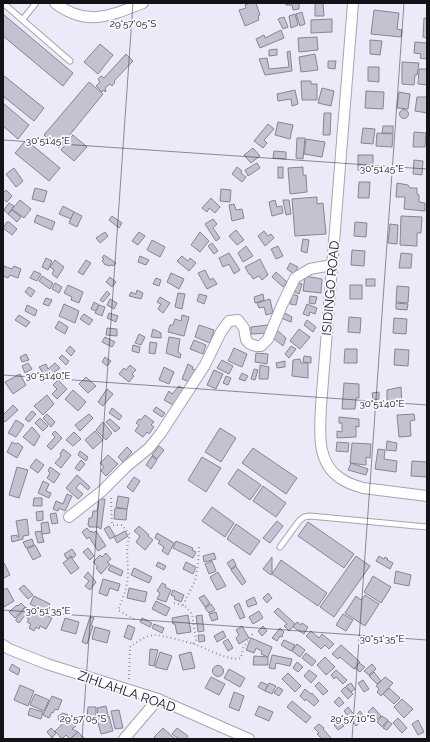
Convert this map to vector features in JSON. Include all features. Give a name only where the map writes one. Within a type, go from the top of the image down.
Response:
[{"type":"street","points":[[55,3],[73,14],[90,18],[118,13],[143,3]]},
{"type":"street","name":"ISIDINGO ROAD","points":[[353,3],[321,406],[320,437],[322,452],[325,460],[334,473],[341,479],[363,488],[427,496]]},
{"type":"street","points":[[69,517],[102,491],[148,448],[161,433],[205,365],[229,322],[238,320],[244,328],[246,340],[250,344],[261,346],[268,339],[295,278],[310,270],[332,265]]},
{"type":"street","name":"ZIHLAHLA ROAD","points":[[3,645],[9,649],[47,664],[158,699],[241,738]]},
{"type":"street","points":[[124,739],[158,699]]},
{"type":"lane","points":[[3,3],[70,61]]},
{"type":"lane","points":[[23,19],[36,3]]},
{"type":"lane","points":[[280,547],[299,521],[304,517],[310,516],[427,527]]},
{"type":"path","points":[[112,496],[112,525],[122,525],[130,535],[126,559],[128,571],[127,584],[118,610],[134,620]]},
{"type":"path","points":[[183,606],[195,581],[198,566],[199,547]]},
{"type":"path","points":[[174,603],[185,606],[192,614],[196,640],[193,644]]},
{"type":"path","points":[[129,690],[130,647],[145,637],[155,635],[193,644],[224,656],[237,659],[241,658],[243,648],[254,632]]},
{"type":"building","points":[[256,3],[260,15],[258,16],[259,20],[245,26],[239,10],[246,8],[245,5]]},
{"type":"building","points":[[286,3],[299,3],[299,9],[293,10],[292,5],[286,5]]},
{"type":"building","points":[[315,3],[323,3],[324,16],[315,16]]},
{"type":"building","points":[[374,10],[399,13],[397,29],[402,30],[401,37],[371,34]]},
{"type":"building","points":[[302,12],[305,24],[300,26],[296,14]]},
{"type":"building","points":[[3,14],[73,73],[63,86],[3,36]]},
{"type":"building","points":[[295,14],[298,25],[291,28],[289,16]]},
{"type":"building","points":[[284,17],[288,27],[283,29],[278,19]]},
{"type":"building","points":[[424,18],[427,18],[427,38],[423,37]]},
{"type":"building","points":[[332,19],[332,32],[311,33],[311,20]]},
{"type":"building","points":[[281,30],[284,38],[260,48],[256,39],[264,35],[265,38]]},
{"type":"building","points":[[317,37],[318,50],[299,52],[298,38]]},
{"type":"building","points":[[370,40],[382,41],[380,55],[370,54]]},
{"type":"building","points":[[415,42],[427,43],[427,59],[420,58],[421,54],[414,53]]},
{"type":"building","points":[[100,44],[113,55],[98,74],[84,62]]},
{"type":"building","points":[[277,49],[277,55],[269,56],[269,50]]},
{"type":"building","points":[[290,51],[292,71],[265,75],[259,59],[267,58],[269,69],[289,67],[287,52]]},
{"type":"building","points":[[126,54],[133,61],[114,81],[115,82],[112,86],[110,84],[105,88],[105,92],[104,90],[102,92],[96,86],[100,82],[98,79],[101,76],[104,78]]},
{"type":"building","points":[[315,54],[318,70],[301,72],[299,57]]},
{"type":"building","points":[[328,61],[336,61],[335,69],[328,68]]},
{"type":"building","points":[[402,62],[419,63],[417,75],[415,75],[414,85],[402,84]]},
{"type":"building","points":[[368,67],[379,67],[379,82],[368,81]]},
{"type":"building","points":[[419,69],[427,69],[427,85],[418,84]]},
{"type":"building","points":[[3,75],[44,108],[34,121],[3,96]]},
{"type":"building","points":[[301,81],[311,81],[311,84],[317,84],[317,100],[302,100]]},
{"type":"building","points":[[89,82],[103,94],[59,148],[44,135]]},
{"type":"building","points":[[322,88],[334,91],[331,106],[318,103]]},
{"type":"building","points":[[295,90],[298,104],[292,106],[291,99],[278,101],[277,94]]},
{"type":"building","points":[[366,91],[384,92],[383,109],[365,108]]},
{"type":"building","points":[[399,92],[410,94],[408,109],[397,108]]},
{"type":"building","points":[[417,97],[427,97],[427,113],[415,111]]},
{"type":"building","points":[[3,103],[29,125],[18,139],[3,126]]},
{"type":"building","points":[[402,110],[406,110],[408,114],[406,118],[402,118],[400,116],[400,112]]},
{"type":"building","points":[[324,113],[331,113],[330,135],[323,135]]},
{"type":"building","points":[[278,122],[293,125],[290,139],[275,135]]},
{"type":"building","points":[[268,124],[274,129],[264,140],[267,143],[263,148],[254,141]]},
{"type":"building","points":[[383,126],[393,126],[393,133],[382,133]]},
{"type":"building","points":[[363,128],[375,129],[373,144],[361,143]]},
{"type":"building","points":[[414,132],[426,133],[425,147],[413,147]]},
{"type":"building","points":[[377,133],[393,134],[392,147],[376,146]]},
{"type":"building","points":[[73,135],[87,147],[74,161],[61,150]]},
{"type":"building","points":[[297,138],[305,138],[303,159],[296,158]]},
{"type":"building","points":[[306,139],[325,142],[322,157],[304,154]]},
{"type":"building","points":[[26,140],[60,168],[49,181],[15,153]]},
{"type":"building","points":[[253,148],[260,156],[251,163],[244,155]]},
{"type":"building","points":[[274,151],[286,152],[286,159],[273,158]]},
{"type":"building","points":[[358,155],[373,155],[373,170],[358,170]]},
{"type":"building","points":[[414,160],[423,161],[422,175],[413,174]]},
{"type":"building","points":[[257,163],[260,168],[248,176],[245,170]]},
{"type":"building","points":[[237,167],[246,177],[242,182],[232,174]]},
{"type":"building","points":[[278,167],[283,167],[283,178],[278,178]]},
{"type":"building","points":[[303,167],[303,175],[306,175],[307,192],[290,194],[288,168]]},
{"type":"building","points":[[14,168],[23,181],[16,187],[6,174]]},
{"type":"building","points":[[359,182],[370,182],[369,198],[358,198]]},
{"type":"building","points":[[397,183],[408,185],[410,188],[417,188],[419,202],[425,203],[425,211],[404,209],[405,197],[396,197]]},
{"type":"building","points":[[35,188],[47,191],[44,202],[32,199]]},
{"type":"building","points":[[221,189],[231,190],[230,202],[220,201]]},
{"type":"building","points":[[6,190],[12,196],[7,202],[3,199],[3,193]]},
{"type":"building","points":[[317,197],[317,204],[323,203],[326,234],[295,236],[292,199]]},
{"type":"building","points":[[211,198],[220,207],[215,213],[209,208],[207,212],[202,208]]},
{"type":"building","points":[[20,200],[31,209],[24,218],[12,209]]},
{"type":"building","points":[[275,200],[277,207],[282,206],[283,213],[272,216],[269,202]]},
{"type":"building","points":[[283,200],[289,200],[291,214],[286,215]]},
{"type":"building","points":[[9,203],[14,206],[8,214],[4,210]]},
{"type":"building","points":[[234,204],[236,210],[242,209],[244,218],[232,221],[229,205]]},
{"type":"building","points":[[63,206],[74,212],[71,219],[59,214]]},
{"type":"building","points":[[12,210],[21,217],[17,222],[8,214]]},
{"type":"building","points":[[74,212],[82,216],[77,227],[69,223]]},
{"type":"building","points":[[37,215],[55,222],[52,230],[34,222]]},
{"type":"building","points":[[112,216],[122,223],[119,228],[109,220]]},
{"type":"building","points":[[401,216],[422,217],[421,233],[417,233],[417,246],[400,245]]},
{"type":"building","points":[[213,219],[217,224],[213,228],[220,238],[216,241],[205,224]]},
{"type":"building","points":[[7,222],[17,229],[12,235],[3,228]]},
{"type":"building","points":[[355,222],[367,223],[366,237],[354,236]]},
{"type":"building","points":[[390,224],[398,225],[397,244],[388,243]]},
{"type":"building","points":[[236,230],[244,240],[237,245],[229,236]]},
{"type":"building","points":[[264,231],[268,236],[271,234],[274,238],[265,246],[258,236]]},
{"type":"building","points":[[105,232],[108,236],[100,243],[96,238]]},
{"type":"building","points":[[139,232],[145,236],[138,245],[132,241]]},
{"type":"building","points":[[200,232],[209,241],[200,252],[191,245]]},
{"type":"building","points":[[303,239],[309,240],[307,253],[301,251]]},
{"type":"building","points":[[152,240],[165,247],[160,257],[147,250]]},
{"type":"building","points":[[212,243],[218,251],[214,254],[208,246]]},
{"type":"building","points":[[246,246],[253,256],[243,262],[238,253]]},
{"type":"building","points":[[278,246],[283,256],[276,259],[271,249]]},
{"type":"building","points":[[352,250],[365,251],[364,266],[351,265]]},
{"type":"building","points":[[229,253],[240,270],[234,274],[229,264],[223,267],[219,258]]},
{"type":"building","points":[[401,253],[412,254],[411,268],[399,268]]},
{"type":"building","points":[[104,255],[116,263],[113,266],[104,264],[102,261],[104,259],[102,258]]},
{"type":"building","points":[[140,256],[149,260],[146,265],[138,262]]},
{"type":"building","points":[[182,256],[188,261],[190,258],[196,263],[189,271],[177,261]]},
{"type":"building","points":[[46,258],[52,261],[48,270],[42,267]]},
{"type":"building","points":[[260,259],[268,275],[262,280],[259,276],[253,279],[245,267]]},
{"type":"building","points":[[55,260],[64,267],[57,278],[52,274],[54,270],[50,267]]},
{"type":"building","points":[[86,260],[91,263],[83,275],[78,272]]},
{"type":"building","points":[[290,263],[298,267],[294,274],[287,269]]},
{"type":"building","points":[[4,266],[12,269],[14,266],[21,269],[18,278],[10,275],[8,278],[3,276]]},
{"type":"building","points":[[205,270],[210,280],[213,278],[217,284],[207,289],[198,273]]},
{"type":"building","points":[[34,271],[41,274],[37,281],[30,278]]},
{"type":"building","points":[[276,272],[287,282],[283,287],[272,277]]},
{"type":"building","points":[[171,273],[184,279],[179,289],[167,282]]},
{"type":"building","points":[[42,276],[53,283],[50,289],[39,281]]},
{"type":"building","points":[[305,276],[322,279],[321,293],[303,291]]},
{"type":"building","points":[[110,277],[116,282],[112,287],[106,282]]},
{"type":"building","points":[[156,278],[161,280],[159,286],[153,284]]},
{"type":"building","points":[[366,279],[375,279],[375,286],[366,286]]},
{"type":"building","points":[[295,282],[302,284],[299,294],[292,291]]},
{"type":"building","points":[[55,283],[62,287],[59,293],[52,289]]},
{"type":"building","points":[[68,285],[83,292],[79,303],[71,300],[72,297],[64,293]]},
{"type":"building","points":[[350,285],[362,285],[362,299],[350,299]]},
{"type":"building","points":[[397,286],[409,287],[408,303],[396,302]]},
{"type":"building","points":[[29,287],[35,291],[31,297],[25,292]]},
{"type":"building","points":[[137,290],[143,293],[141,299],[129,296],[131,292],[136,294]]},
{"type":"building","points":[[107,291],[110,294],[103,302],[100,300]]},
{"type":"building","points":[[178,293],[185,294],[182,309],[175,307]]},
{"type":"building","points":[[199,294],[207,296],[204,304],[197,301]]},
{"type":"building","points":[[263,294],[264,300],[255,303],[254,297]]},
{"type":"building","points":[[292,294],[298,296],[296,305],[290,304]]},
{"type":"building","points":[[310,296],[317,297],[315,304],[309,303]]},
{"type":"building","points":[[160,297],[170,303],[163,313],[158,309],[161,304],[157,302]]},
{"type":"building","points":[[46,298],[52,300],[49,306],[43,304]]},
{"type":"building","points":[[110,299],[117,303],[114,309],[107,305]]},
{"type":"building","points":[[270,299],[273,313],[266,315],[264,307],[259,308],[257,303]]},
{"type":"building","points":[[94,302],[99,305],[96,311],[91,309]]},
{"type":"building","points":[[396,303],[408,304],[407,310],[396,309]]},
{"type":"building","points":[[64,304],[79,311],[75,323],[59,316]]},
{"type":"building","points":[[307,304],[317,308],[315,314],[310,312],[309,316],[303,314]]},
{"type":"building","points":[[27,305],[37,310],[35,316],[25,311]]},
{"type":"building","points":[[99,305],[105,307],[102,316],[95,313]]},
{"type":"building","points":[[283,312],[292,317],[291,322],[281,318]]},
{"type":"building","points":[[109,313],[118,316],[116,322],[107,318]]},
{"type":"building","points":[[84,314],[93,320],[89,325],[80,319]]},
{"type":"building","points":[[19,315],[30,322],[26,327],[15,320]]},
{"type":"building","points":[[182,315],[189,317],[184,336],[168,332],[170,325],[173,325],[175,319],[181,321]]},
{"type":"building","points":[[349,317],[361,318],[360,333],[348,332]]},
{"type":"building","points":[[394,318],[407,319],[406,334],[393,333]]},
{"type":"building","points":[[307,320],[316,327],[313,332],[304,325]]},
{"type":"building","points":[[59,321],[68,327],[65,334],[55,328]]},
{"type":"building","points":[[199,325],[214,330],[210,343],[195,337]]},
{"type":"building","points":[[268,325],[269,333],[251,334],[251,327]]},
{"type":"building","points":[[107,328],[117,329],[117,336],[106,335]]},
{"type":"building","points":[[153,329],[161,333],[161,338],[151,337]]},
{"type":"building","points":[[299,329],[310,337],[300,349],[290,341]]},
{"type":"building","points":[[277,330],[286,338],[283,346],[273,338]]},
{"type":"building","points":[[139,334],[145,337],[141,345],[135,343]]},
{"type":"building","points":[[105,337],[115,342],[112,347],[102,342]]},
{"type":"building","points":[[169,337],[180,339],[178,352],[181,354],[180,358],[166,353]]},
{"type":"building","points":[[194,340],[206,345],[203,354],[190,349]]},
{"type":"building","points":[[150,342],[157,343],[155,354],[149,353]]},
{"type":"building","points":[[133,345],[140,347],[139,353],[132,351]]},
{"type":"building","points":[[70,346],[75,351],[71,356],[66,351]]},
{"type":"building","points":[[291,346],[296,349],[289,358],[285,354]]},
{"type":"building","points":[[234,348],[247,354],[242,367],[228,361]]},
{"type":"building","points":[[345,349],[357,349],[357,363],[344,363]]},
{"type":"building","points":[[395,349],[409,350],[408,366],[394,365]]},
{"type":"building","points":[[256,353],[268,354],[267,364],[255,362]]},
{"type":"building","points":[[26,354],[29,360],[22,362],[20,357]]},
{"type":"building","points":[[62,355],[69,361],[66,365],[59,358]]},
{"type":"building","points":[[304,356],[311,357],[311,363],[303,362]]},
{"type":"building","points":[[105,357],[111,361],[107,366],[102,362]]},
{"type":"building","points":[[300,359],[301,363],[308,363],[308,378],[292,376],[293,360]]},
{"type":"building","points":[[222,360],[233,366],[229,374],[217,368]]},
{"type":"building","points":[[285,361],[285,367],[277,368],[276,363]]},
{"type":"building","points":[[28,363],[32,369],[25,373],[22,366]]},
{"type":"building","points":[[55,363],[60,368],[46,378],[39,367],[46,364],[48,369]]},
{"type":"building","points":[[188,364],[195,370],[190,382],[182,379]]},
{"type":"building","points":[[130,365],[136,370],[132,374],[134,376],[129,382],[119,374],[124,368],[126,370]]},
{"type":"building","points":[[260,365],[269,367],[268,379],[259,379]]},
{"type":"building","points":[[164,367],[174,372],[169,384],[159,380]]},
{"type":"building","points":[[254,369],[258,370],[255,380],[251,379]]},
{"type":"building","points":[[214,370],[223,374],[216,389],[207,385]]},
{"type":"building","points":[[242,373],[248,376],[245,381],[239,379]]},
{"type":"building","points":[[20,374],[26,385],[13,394],[5,382]]},
{"type":"building","points":[[226,376],[231,378],[228,385],[223,383]]},
{"type":"building","points":[[86,377],[96,386],[88,393],[79,384]]},
{"type":"building","points":[[58,380],[67,389],[57,399],[52,394],[57,389],[53,385]]},
{"type":"building","points":[[344,383],[359,384],[359,398],[356,398],[355,409],[342,409]]},
{"type":"building","points":[[179,386],[184,389],[173,405],[164,400],[169,391],[172,394]]},
{"type":"building","points":[[401,387],[402,405],[387,406],[387,390]]},
{"type":"building","points":[[107,389],[113,394],[103,406],[98,402]]},
{"type":"building","points":[[73,390],[86,402],[78,411],[65,399]]},
{"type":"building","points":[[379,392],[379,399],[373,400],[372,393]]},
{"type":"building","points":[[47,395],[54,404],[43,415],[34,406]]},
{"type":"building","points":[[13,405],[18,410],[5,422],[3,420],[3,415]]},
{"type":"building","points":[[156,407],[165,413],[162,417],[153,411]]},
{"type":"building","points":[[112,408],[122,416],[119,420],[109,413]]},
{"type":"building","points":[[32,411],[36,414],[29,422],[25,419]]},
{"type":"building","points":[[47,414],[55,422],[51,427],[43,418]]},
{"type":"building","points":[[89,414],[93,418],[80,431],[75,425]]},
{"type":"building","points":[[414,414],[415,420],[410,421],[411,436],[399,437],[397,415]]},
{"type":"building","points":[[145,415],[154,422],[151,425],[154,427],[149,434],[147,432],[143,437],[135,431],[139,425],[136,423]]},
{"type":"building","points":[[339,417],[359,419],[359,427],[356,426],[356,437],[337,438],[337,431],[342,432],[342,423],[339,423]]},
{"type":"building","points":[[40,418],[48,426],[43,431],[35,423]]},
{"type":"building","points":[[110,419],[120,428],[115,432],[106,422]]},
{"type":"building","points":[[16,420],[24,425],[16,437],[8,433]]},
{"type":"building","points":[[103,422],[112,433],[106,440],[96,430]]},
{"type":"building","points":[[32,427],[40,436],[34,446],[23,437]]},
{"type":"building","points":[[220,428],[236,438],[221,462],[205,452]]},
{"type":"building","points":[[55,431],[62,438],[51,450],[47,446],[55,437],[52,434]]},
{"type":"building","points":[[95,431],[103,440],[93,449],[85,440]]},
{"type":"building","points":[[74,432],[81,439],[73,446],[66,440]]},
{"type":"building","points":[[387,441],[397,443],[396,451],[386,450]]},
{"type":"building","points":[[12,442],[16,444],[18,443],[23,447],[17,458],[7,452]]},
{"type":"building","points":[[337,442],[349,443],[348,452],[336,451]]},
{"type":"building","points":[[352,443],[371,444],[370,458],[366,457],[366,465],[350,463]]},
{"type":"building","points":[[159,446],[164,450],[157,459],[152,455]]},
{"type":"building","points":[[127,447],[132,452],[123,462],[118,457]]},
{"type":"building","points":[[253,448],[297,478],[286,494],[242,463]]},
{"type":"building","points":[[63,449],[71,455],[61,468],[55,463],[61,456],[60,454]]},
{"type":"building","points":[[378,449],[385,450],[384,459],[397,461],[396,472],[375,469]]},
{"type":"building","points":[[80,451],[88,457],[86,461],[78,455]]},
{"type":"building","points":[[108,455],[118,464],[106,476],[101,471],[104,467],[100,463]]},
{"type":"building","points":[[152,456],[157,460],[151,469],[146,465]]},
{"type":"building","points":[[202,457],[221,468],[206,492],[188,480]]},
{"type":"building","points":[[36,459],[44,465],[38,473],[30,467]]},
{"type":"building","points":[[81,460],[85,464],[79,471],[75,468]]},
{"type":"building","points":[[412,461],[427,462],[427,477],[411,476]]},
{"type":"building","points":[[351,463],[368,469],[366,475],[348,470]]},
{"type":"building","points":[[17,467],[28,470],[19,498],[9,495]]},
{"type":"building","points":[[50,467],[60,474],[54,483],[47,478],[50,473],[48,471]]},
{"type":"building","points":[[238,469],[261,485],[250,500],[228,484]]},
{"type":"building","points":[[77,475],[90,487],[88,490],[80,483],[76,488],[83,494],[78,499],[66,488]]},
{"type":"building","points":[[134,477],[140,481],[133,492],[127,487]]},
{"type":"building","points":[[43,481],[49,484],[46,491],[51,493],[49,498],[38,493]]},
{"type":"building","points":[[263,486],[286,503],[276,517],[253,501]]},
{"type":"building","points":[[67,494],[72,496],[65,511],[59,508],[58,511],[53,509],[56,501],[63,504]]},
{"type":"building","points":[[118,496],[129,498],[127,509],[116,507]]},
{"type":"building","points":[[34,498],[42,498],[42,506],[33,506]]},
{"type":"building","points":[[99,499],[105,499],[101,529],[99,527],[89,527],[88,525],[89,518],[92,518],[93,511],[97,511]]},
{"type":"building","points":[[212,507],[234,523],[225,537],[202,521]]},
{"type":"building","points":[[115,508],[127,509],[126,520],[114,519]]},
{"type":"building","points":[[43,511],[43,520],[37,521],[36,512]]},
{"type":"building","points":[[56,513],[58,523],[52,524],[50,514]]},
{"type":"building","points":[[27,519],[29,535],[23,536],[23,539],[12,542],[11,536],[17,535],[17,537],[19,537],[16,521]]},
{"type":"building","points":[[277,521],[283,526],[270,543],[263,538]]},
{"type":"building","points":[[48,522],[50,533],[42,534],[41,523]]},
{"type":"building","points":[[308,522],[354,554],[344,568],[298,536]]},
{"type":"building","points":[[236,524],[260,541],[250,555],[227,539]]},
{"type":"building","points":[[109,526],[115,536],[110,539],[104,529]]},
{"type":"building","points":[[139,526],[153,540],[145,550],[136,542],[140,536],[134,531]]},
{"type":"building","points":[[87,528],[93,533],[96,531],[106,546],[98,551],[89,537],[87,539],[82,532]]},
{"type":"building","points":[[41,531],[44,542],[38,543],[35,532]]},
{"type":"building","points":[[125,531],[128,536],[117,543],[114,537]]},
{"type":"building","points":[[157,533],[174,543],[168,555],[162,551],[164,547],[158,543],[160,541],[155,538]]},
{"type":"building","points":[[32,539],[34,545],[26,548],[23,542]]},
{"type":"building","points":[[176,541],[193,548],[192,550],[196,552],[193,558],[173,548]]},
{"type":"building","points":[[35,545],[41,556],[33,560],[27,549]]},
{"type":"building","points":[[88,548],[94,556],[90,560],[83,552]]},
{"type":"building","points":[[72,549],[76,555],[73,558],[71,556],[67,559],[64,554]]},
{"type":"building","points":[[106,553],[111,559],[107,562],[110,564],[101,574],[96,568],[98,567],[93,562],[100,555],[102,557]]},
{"type":"building","points":[[214,553],[216,559],[204,562],[203,556]]},
{"type":"building","points":[[356,556],[370,566],[334,617],[320,607]]},
{"type":"building","points":[[379,556],[384,559],[385,557],[393,563],[390,569],[376,561]]},
{"type":"building","points":[[71,557],[79,568],[71,574],[63,563]]},
{"type":"building","points":[[272,557],[272,574],[271,575],[263,569]]},
{"type":"building","points":[[233,559],[236,565],[231,569],[227,563]]},
{"type":"building","points":[[281,560],[327,593],[318,606],[272,574]]},
{"type":"building","points":[[212,561],[216,571],[209,574],[205,564]]},
{"type":"building","points":[[158,562],[166,566],[164,570],[156,566]]},
{"type":"building","points":[[186,562],[196,567],[193,574],[183,569]]},
{"type":"building","points":[[3,563],[10,575],[4,578],[3,575]]},
{"type":"building","points":[[111,565],[123,571],[121,576],[108,570]]},
{"type":"building","points":[[236,566],[246,582],[242,585],[231,570]]},
{"type":"building","points":[[134,568],[152,577],[149,583],[131,575]]},
{"type":"building","points":[[396,571],[411,575],[409,586],[394,583]]},
{"type":"building","points":[[88,572],[96,582],[90,590],[85,586],[89,581],[84,577]]},
{"type":"building","points":[[218,572],[226,586],[217,590],[210,577]]},
{"type":"building","points":[[373,576],[391,587],[381,603],[364,592]]},
{"type":"building","points":[[103,579],[120,584],[118,591],[110,588],[107,596],[99,593]]},
{"type":"building","points":[[162,583],[166,585],[165,587],[171,590],[166,602],[157,599],[160,593],[157,591]]},
{"type":"building","points":[[24,585],[33,595],[28,599],[19,589]]},
{"type":"building","points":[[7,588],[14,601],[4,607],[3,590]]},
{"type":"building","points":[[129,588],[147,592],[145,602],[127,598]]},
{"type":"building","points":[[173,590],[184,595],[181,602],[174,599],[175,597],[171,595]]},
{"type":"building","points":[[268,593],[272,598],[267,603],[263,598]]},
{"type":"building","points":[[204,595],[210,603],[205,607],[199,598]]},
{"type":"building","points":[[365,595],[379,604],[365,626],[345,613],[356,596],[361,600]]},
{"type":"building","points":[[34,596],[50,604],[46,612],[30,604]]},
{"type":"building","points":[[254,597],[257,604],[248,607],[246,601]]},
{"type":"building","points":[[156,601],[170,608],[166,616],[152,609]]},
{"type":"building","points":[[21,603],[25,607],[15,618],[9,612]]},
{"type":"building","points":[[239,603],[245,617],[240,619],[234,606]]},
{"type":"building","points":[[211,604],[215,610],[209,613],[205,608]]},
{"type":"building","points":[[26,607],[29,610],[19,623],[16,619]]},
{"type":"building","points":[[33,608],[52,618],[46,629],[40,626],[39,629],[36,627],[34,631],[29,628],[31,624],[27,622],[29,619],[27,618]]},
{"type":"building","points":[[278,608],[295,624],[289,631],[284,626],[287,624],[274,612]]},
{"type":"building","points":[[259,611],[263,618],[253,624],[249,617]]},
{"type":"building","points":[[216,612],[218,619],[212,621],[209,614]]},
{"type":"building","points":[[343,614],[353,620],[346,631],[336,625]]},
{"type":"building","points":[[188,615],[191,632],[177,634],[172,618]]},
{"type":"building","points":[[202,615],[204,631],[198,632],[196,616]]},
{"type":"building","points":[[90,617],[94,618],[87,644],[82,642]]},
{"type":"building","points":[[65,618],[79,622],[76,634],[61,630]]},
{"type":"building","points":[[142,618],[152,623],[150,627],[140,622]]},
{"type":"building","points":[[297,622],[308,627],[304,634],[293,627]]},
{"type":"building","points":[[154,624],[164,628],[162,633],[152,628]]},
{"type":"building","points":[[128,625],[135,628],[131,640],[124,637]]},
{"type":"building","points":[[242,626],[249,638],[239,644],[236,638],[239,635],[236,630]]},
{"type":"building","points":[[263,626],[267,631],[262,636],[258,631]]},
{"type":"building","points":[[95,627],[110,631],[107,643],[92,639]]},
{"type":"building","points":[[280,628],[284,632],[282,635],[283,636],[280,636],[277,641],[272,638]]},
{"type":"building","points":[[223,631],[226,637],[217,642],[214,636]]},
{"type":"building","points":[[311,631],[319,638],[322,634],[334,644],[329,649],[325,645],[321,649],[306,636]]},
{"type":"building","points":[[198,635],[204,635],[205,641],[199,642]]},
{"type":"building","points":[[251,638],[272,647],[268,657],[261,654],[262,651],[256,648],[254,653],[246,650]]},
{"type":"building","points":[[228,639],[233,648],[228,651],[223,642]]},
{"type":"building","points":[[284,640],[295,645],[291,651],[281,645]]},
{"type":"building","points":[[297,644],[305,650],[300,657],[292,651]]},
{"type":"building","points":[[341,645],[360,662],[354,669],[340,657],[338,659],[332,654]]},
{"type":"building","points":[[150,649],[158,650],[154,666],[149,665]]},
{"type":"building","points":[[160,652],[172,656],[167,670],[155,667]]},
{"type":"building","points":[[191,652],[195,668],[183,670],[179,655]]},
{"type":"building","points":[[306,653],[316,661],[312,666],[302,658]]},
{"type":"building","points":[[272,655],[292,659],[290,666],[276,663],[275,669],[269,668]]},
{"type":"building","points":[[254,656],[268,657],[268,665],[253,665]]},
{"type":"building","points":[[325,657],[335,667],[326,675],[317,665]]},
{"type":"building","points":[[297,662],[303,667],[298,672],[293,668]]},
{"type":"building","points":[[359,663],[365,667],[360,672],[355,668]]},
{"type":"building","points":[[12,664],[20,669],[18,675],[9,670]]},
{"type":"building","points":[[372,664],[376,669],[369,675],[364,671]]},
{"type":"building","points":[[218,665],[222,667],[224,671],[222,675],[218,677],[214,675],[212,671],[214,667]]},
{"type":"building","points":[[229,669],[245,678],[240,687],[224,678]]},
{"type":"building","points":[[309,670],[317,676],[311,683],[304,676]]},
{"type":"building","points":[[336,670],[347,680],[343,684],[336,677],[334,679],[331,675]]},
{"type":"building","points":[[374,672],[381,681],[377,684],[369,676]]},
{"type":"building","points":[[288,673],[301,686],[295,692],[282,679]]},
{"type":"building","points":[[211,677],[225,684],[219,695],[205,688]]},
{"type":"building","points":[[385,677],[393,683],[381,696],[377,692],[379,689],[376,686]]},
{"type":"building","points":[[363,680],[369,689],[364,692],[358,683]]},
{"type":"building","points":[[261,682],[268,685],[265,691],[258,687]]},
{"type":"building","points":[[319,682],[328,691],[323,695],[315,686]]},
{"type":"building","points":[[269,683],[276,686],[272,694],[265,691]]},
{"type":"building","points":[[351,683],[355,689],[351,692],[346,686]]},
{"type":"building","points":[[20,685],[34,691],[28,706],[14,700]]},
{"type":"building","points":[[278,687],[283,690],[279,696],[274,693]]},
{"type":"building","points":[[345,687],[353,694],[348,699],[341,691]]},
{"type":"building","points":[[389,688],[400,698],[394,704],[383,694]]},
{"type":"building","points":[[305,689],[311,694],[312,693],[319,701],[314,706],[300,696]]},
{"type":"building","points":[[234,692],[244,696],[239,711],[229,707]]},
{"type":"building","points":[[35,694],[49,700],[44,711],[30,705]]},
{"type":"building","points":[[52,696],[62,700],[58,710],[55,709],[49,718],[43,715]]},
{"type":"building","points":[[339,697],[344,703],[339,707],[334,702]]},
{"type":"building","points":[[402,699],[413,709],[404,718],[394,707]]},
{"type":"building","points":[[292,701],[311,717],[306,723],[287,707]]},
{"type":"building","points":[[106,706],[108,715],[98,717],[97,708]]},
{"type":"building","points":[[259,706],[273,712],[269,721],[255,715]]},
{"type":"building","points":[[88,707],[96,707],[96,718],[87,717]]},
{"type":"building","points":[[348,707],[355,716],[360,711],[365,718],[356,726],[344,711]]},
{"type":"building","points":[[373,707],[381,716],[374,723],[370,718],[372,716],[368,712]]},
{"type":"building","points":[[30,708],[43,712],[41,719],[28,715]]},
{"type":"building","points":[[119,710],[123,728],[115,729],[111,711]]},
{"type":"building","points":[[63,713],[68,715],[68,720],[64,723],[59,721],[58,716]]},
{"type":"building","points":[[109,716],[113,731],[101,734],[97,719]]},
{"type":"building","points":[[382,716],[388,720],[382,727],[377,722]]},
{"type":"building","points":[[69,718],[76,726],[72,729],[78,732],[70,739],[66,735],[62,739],[55,731]]},
{"type":"building","points":[[398,718],[407,728],[402,733],[393,723]]},
{"type":"building","points":[[339,720],[344,726],[338,730],[334,725]]},
{"type":"building","points":[[418,720],[424,732],[418,735],[412,724]]},
{"type":"building","points":[[388,721],[392,724],[387,730],[383,728]]},
{"type":"building","points":[[319,724],[332,739],[322,739],[317,734],[319,733],[314,728]]},
{"type":"building","points":[[51,728],[56,733],[52,738],[47,732]]},
{"type":"building","points":[[163,728],[174,738],[173,739],[157,739],[154,737]]},
{"type":"building","points":[[177,728],[188,736],[186,739],[179,739],[172,734]]},
{"type":"building","points":[[78,732],[85,739],[70,739]]}]
